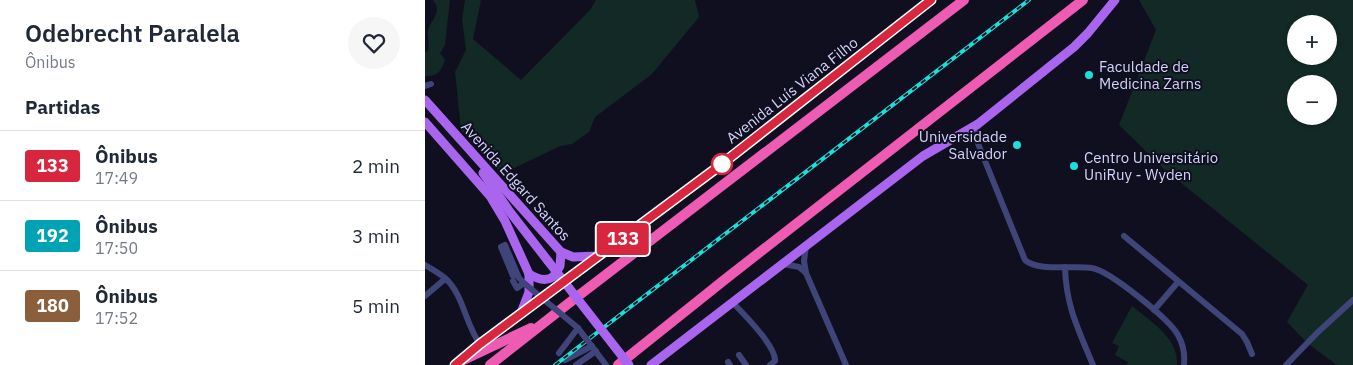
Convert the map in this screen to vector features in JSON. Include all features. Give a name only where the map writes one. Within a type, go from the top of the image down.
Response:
[{"type":"highway","points":[[490,365],[964,0]]},
{"type":"highway","points":[[623,364],[728,277],[1083,0]]},
{"type":"highway","points":[[457,364],[544,323]]},
{"type":"main road","name":"Avenida Luís Viana Filho","points":[[457,364],[480,344],[718,167],[931,0]]},
{"type":"main road","points":[[652,365],[923,156],[978,124],[1074,47],[1115,0]]},
{"type":"main road","name":"Avenida Edgard Santos","points":[[425,100],[561,252],[573,257],[599,256]]},
{"type":"main road","name":"Avenida Edgard Santos","points":[[425,122],[490,196],[499,210],[529,274],[529,292],[526,304],[519,316]]},
{"type":"main road","points":[[465,146],[510,212],[623,364]]},
{"type":"main road","points":[[529,274],[543,280],[553,277],[560,266],[561,252]]},
{"type":"street","points":[[978,124],[975,133],[977,141],[1025,260],[1034,265],[1093,268],[1111,276],[1154,310],[1177,334],[1182,346],[1184,365]]},
{"type":"street","points":[[961,134],[977,141]]},
{"type":"street","points":[[1124,236],[1242,334],[1252,354]]},
{"type":"street","points":[[507,256],[515,275],[513,276],[501,247],[505,245],[519,278],[578,328],[606,365]]},
{"type":"street","points":[[806,246],[804,261],[806,273],[846,365]]},
{"type":"street","points":[[783,264],[799,267],[806,273]]},
{"type":"street","points":[[425,265],[445,279],[458,297],[480,344]]},
{"type":"street","points":[[1065,267],[1066,292],[1069,304],[1093,365]]},
{"type":"street","points":[[505,268],[509,275]]},
{"type":"street","points":[[425,296],[445,279]]},
{"type":"street","points":[[513,281],[517,288],[524,283]]},
{"type":"street","points":[[1154,310],[1178,282]]},
{"type":"street","points":[[1286,365],[1353,300]]},
{"type":"street","points":[[732,302],[774,352],[775,360],[770,365]]},
{"type":"street","points":[[559,352],[578,328]]},
{"type":"street","points":[[565,360],[594,349]]},
{"type":"street","points":[[581,365],[594,349]]},
{"type":"street","points":[[739,355],[747,365]]},
{"type":"street","points":[[581,365],[590,360]]},
{"type":"green space","points":[[433,0],[450,0],[445,45],[440,53],[445,60],[436,74],[425,76],[425,52],[429,48],[428,30],[437,12],[436,4]]},
{"type":"green space","points":[[465,0],[481,0],[473,39],[521,80],[590,10],[596,0],[695,0],[699,17],[652,74],[595,117],[589,132],[572,144],[560,146],[502,174],[461,130],[455,72],[466,50],[462,19]]},
{"type":"green space","points":[[1139,0],[1353,0],[1353,365],[1337,365],[1307,343],[1287,322],[1308,285],[1165,170],[1119,125],[1156,30]]},
{"type":"green space","points":[[1132,306],[1155,324],[1168,338],[1176,355],[1177,365],[1127,365],[1128,362],[1115,355],[1119,346],[1112,343]]},
{"type":"railway","points":[[555,365],[1029,0]]},
{"type":"bus line","name":"133","points":[[455,365],[480,344],[718,167],[931,0]]},
{"type":"place","name":"Faculdade de Medicina Zarns","points":[[1089,75]]},
{"type":"place","name":"Universidade Salvador","points":[[1017,145]]},
{"type":"place","name":"Centro Universitário UniRuy - Wyden","points":[[1074,166]]}]
